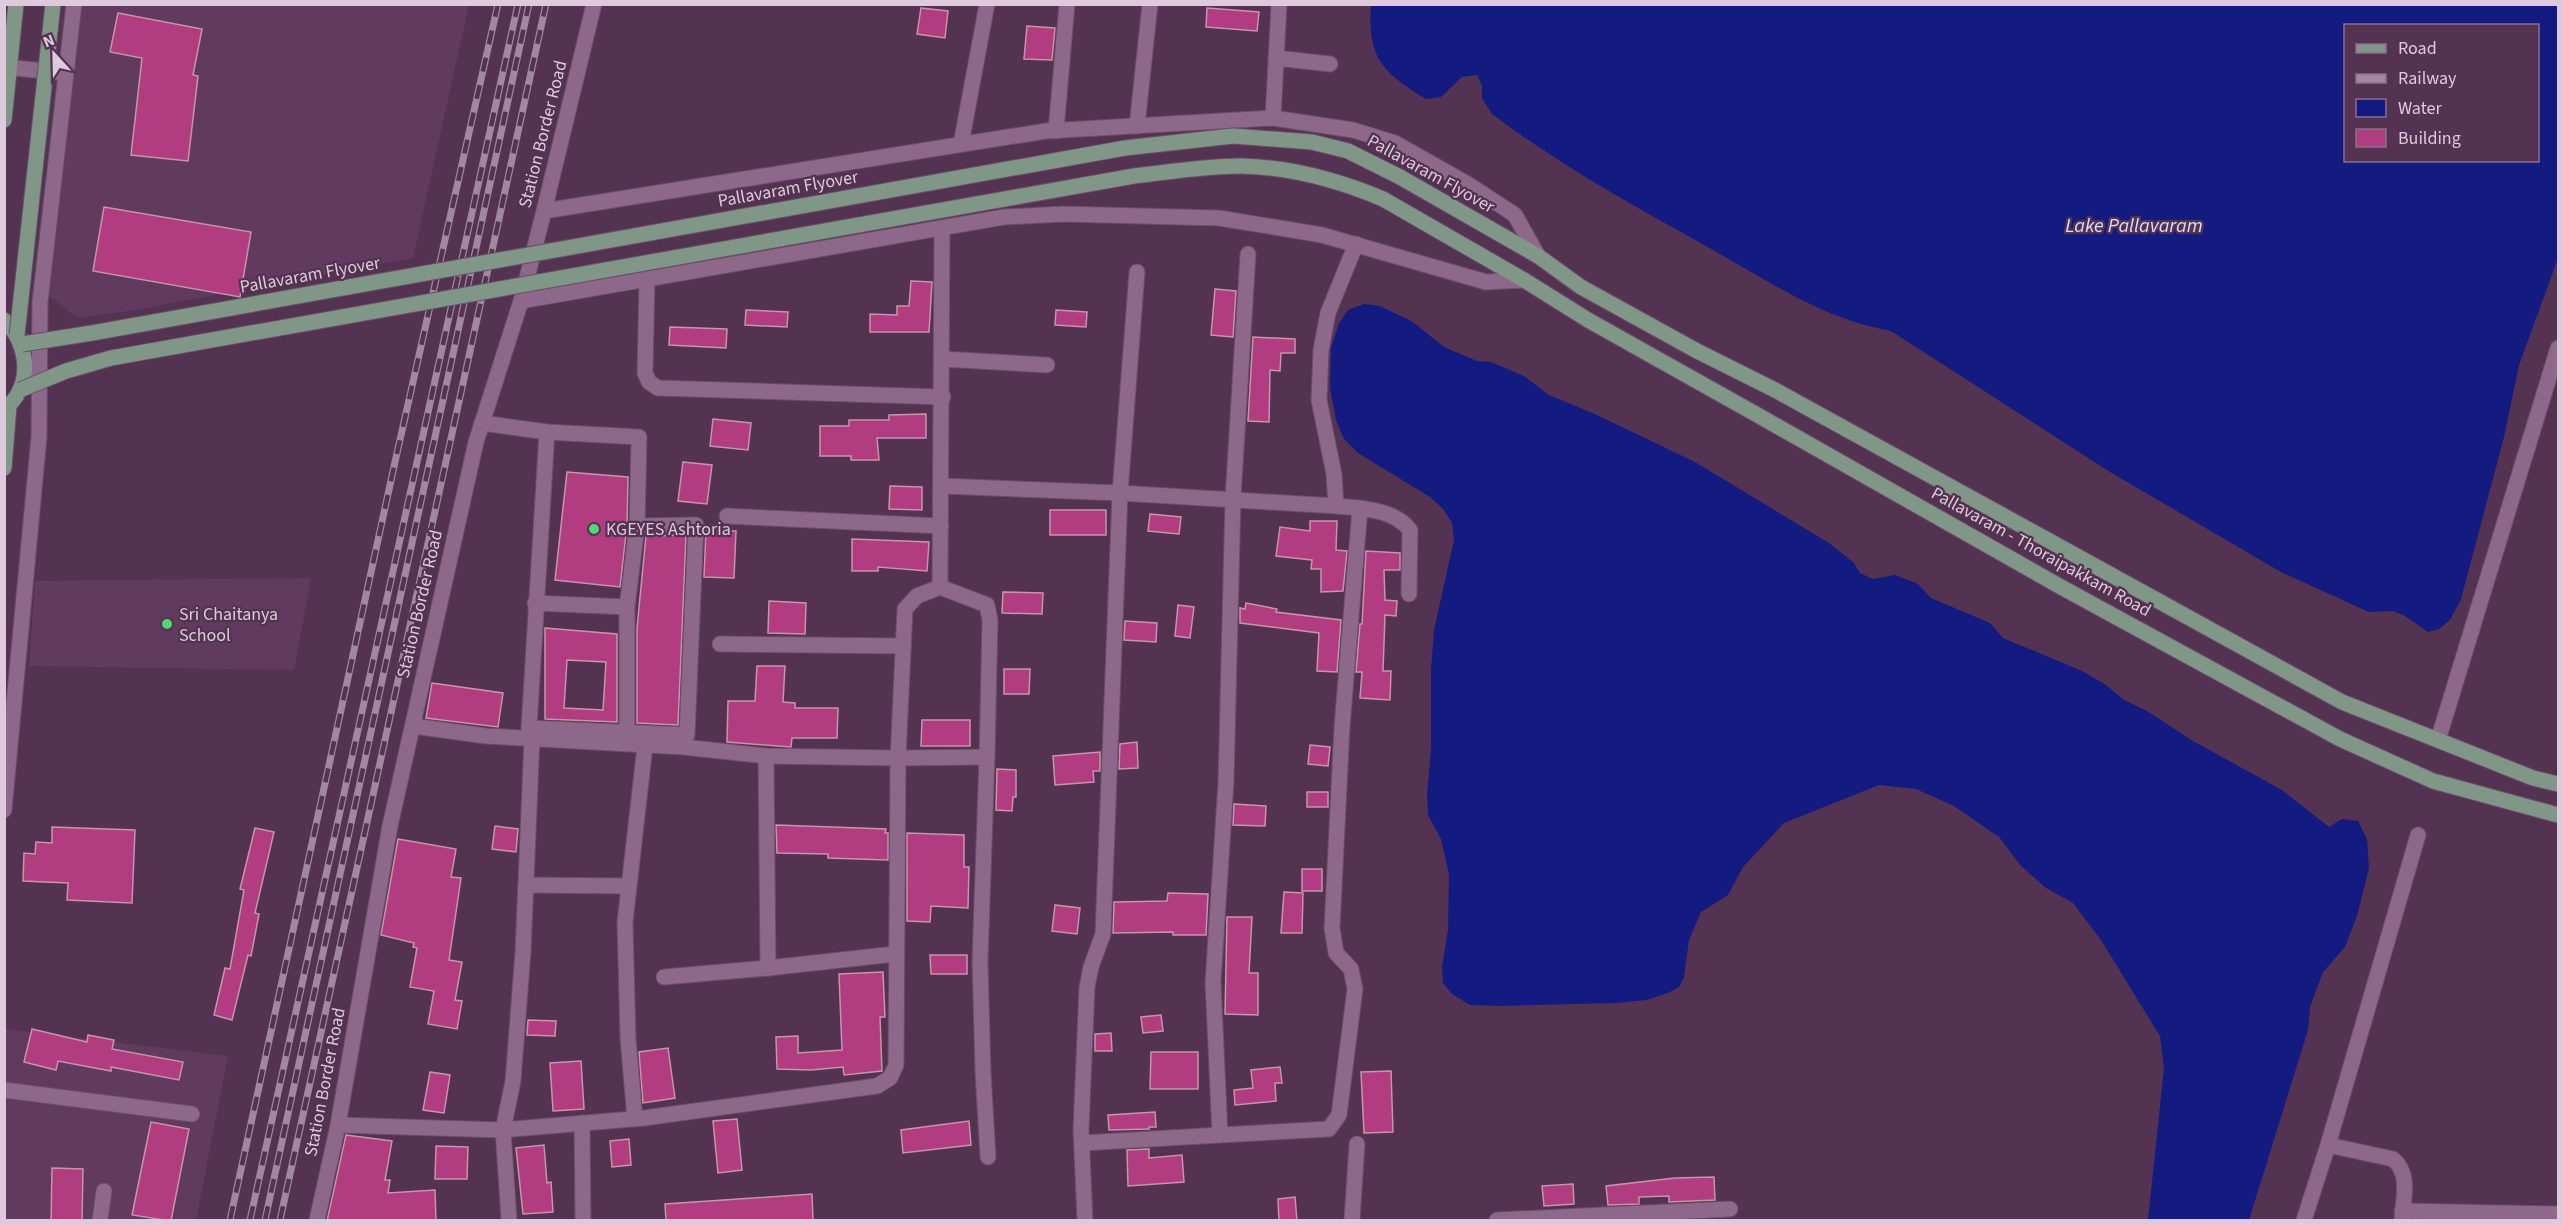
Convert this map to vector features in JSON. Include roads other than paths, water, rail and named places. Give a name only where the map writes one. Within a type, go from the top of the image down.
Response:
[{"type":"main road","points":[[4,120],[7,67],[16,4]]},
{"type":"main road","points":[[19,339],[53,4]]},
{"type":"main road","name":"Pallavaram Flyover","points":[[19,339],[92,333],[1136,147],[1233,136],[1312,142],[1348,151],[1400,177],[1538,256]]},
{"type":"main road","points":[[20,390],[66,371],[111,358],[1134,176],[1240,166],[1310,175],[1348,184],[1383,199],[1524,280]]},
{"type":"main road","name":"Pallavaram - Thoraipakkam Road","points":[[1538,256],[1581,287],[1697,351],[1775,390],[2342,702],[2533,778],[2559,784]]},
{"type":"main road","name":"Pallavaram - Thoraipakkam Road","points":[[1524,280],[1588,320],[2061,587],[2340,739],[2433,781],[2559,815]]},
{"type":"main road","points":[[4,320],[19,339],[25,359],[25,375],[20,390],[7,407],[4,468]]},
{"type":"street","points":[[4,810],[39,437],[40,302],[74,4]]},
{"type":"street","name":"Station Border Road","points":[[317,1221],[338,1125],[390,826],[412,726],[482,423],[521,301],[594,4]]},
{"type":"street","points":[[961,144],[987,4]]},
{"type":"street","points":[[1056,130],[1067,4]]},
{"type":"street","points":[[1137,126],[1149,4]]},
{"type":"street","points":[[1273,118],[1279,4]]},
{"type":"street","points":[[1276,58],[1330,64]]},
{"type":"street","points":[[7,67],[66,73]]},
{"type":"street","points":[[544,210],[1056,130],[1273,118],[1353,129],[1395,143],[1472,186],[1515,215],[1538,256]]},
{"type":"street","points":[[521,301],[1004,217],[1063,214],[1219,218],[1300,231],[1356,244],[1486,282],[1524,280]]},
{"type":"street","points":[[940,587],[943,397],[942,228]]},
{"type":"street","points":[[1336,506],[1334,474],[1319,400],[1321,350],[1328,313],[1356,244]]},
{"type":"street","points":[[1220,1135],[1213,982],[1226,782],[1233,498],[1248,254]]},
{"type":"street","points":[[1085,1221],[1082,1143],[1087,987],[1091,967],[1103,934],[1120,493],[1137,272]]},
{"type":"street","points":[[647,279],[645,373],[649,382],[658,388],[943,397]]},
{"type":"street","points":[[2438,740],[2559,348]]},
{"type":"street","points":[[942,359],[1047,365]]},
{"type":"street","points":[[482,423],[547,432],[639,437],[638,525],[627,607],[627,732]]},
{"type":"street","points":[[547,432],[529,728],[687,735],[696,525],[638,525]]},
{"type":"street","points":[[942,486],[1233,498],[1360,508],[1393,516],[1404,521],[1410,530],[1409,594]]},
{"type":"street","points":[[1082,1143],[1329,1129],[1340,1115],[1355,989],[1351,969],[1336,953],[1332,928],[1342,727],[1360,508]]},
{"type":"street","points":[[727,516],[941,526]]},
{"type":"street","points":[[338,1125],[503,1130],[635,1119],[877,1086],[890,1078],[896,1065],[898,758],[905,609],[917,596],[940,587],[987,605],[990,620],[980,961],[982,1072],[988,1157]]},
{"type":"street","points":[[535,603],[627,607]]},
{"type":"street","points":[[720,644],[903,646]]},
{"type":"street","points":[[412,726],[486,736],[683,747],[766,756],[987,757]]},
{"type":"street","points":[[509,1221],[503,1130],[513,1081],[526,885],[532,739]]},
{"type":"street","points":[[635,1119],[627,1027],[625,922],[645,746]]},
{"type":"street","points":[[766,756],[768,968]]},
{"type":"street","points":[[2304,1221],[2418,835]]},
{"type":"street","points":[[526,885],[629,886]]},
{"type":"street","points":[[664,977],[896,954]]},
{"type":"street","points":[[4,1090],[192,1114]]},
{"type":"street","points":[[582,1123],[583,1221]]},
{"type":"street","points":[[1352,1221],[1357,1144]]},
{"type":"street","points":[[2328,1145],[2393,1159],[2401,1166],[2405,1174],[2402,1216],[2559,1214]]},
{"type":"street","points":[[100,1221],[104,1191]]},
{"type":"street","points":[[1497,1221],[1730,1209]]},
{"type":"water","name":"Lake Pallavaram","points":[[1371,4],[2558,5],[2558,258],[2519,365],[2504,437],[2461,599],[2450,620],[2439,629],[2428,632],[2405,616],[2393,611],[2369,612],[2281,572],[2110,472],[1891,331],[1843,318],[1777,287],[1572,169],[1492,114],[1482,98],[1482,85],[1477,75],[1462,77],[1441,97],[1426,99],[1398,80],[1380,62],[1372,38]]},
{"type":"water","points":[[1364,304],[1380,306],[1413,322],[1444,347],[1477,361],[1491,362],[1524,376],[1549,395],[1597,415],[1695,462],[1829,543],[1854,563],[1860,573],[1873,579],[1895,575],[1918,584],[1931,598],[1990,623],[2003,638],[2082,671],[2106,685],[2124,700],[2147,711],[2193,741],[2282,790],[2329,827],[2342,819],[2358,821],[2367,839],[2369,868],[2357,916],[2345,947],[2323,972],[2310,1007],[2308,1030],[2249,1220],[2148,1220],[2164,1068],[2160,1036],[2101,940],[2073,903],[2046,888],[2021,866],[1999,837],[1954,806],[1916,789],[1879,785],[1784,823],[1743,867],[1728,895],[1701,912],[1689,940],[1684,977],[1679,987],[1670,992],[1647,1000],[1616,1003],[1499,1006],[1470,1005],[1452,994],[1443,983],[1442,967],[1448,930],[1449,875],[1441,839],[1428,815],[1427,794],[1431,750],[1431,669],[1434,630],[1454,540],[1452,523],[1444,510],[1430,497],[1358,453],[1344,439],[1336,420],[1330,388],[1331,348],[1339,323],[1348,310]]},
{"type":"railway","points":[[230,1220],[395,462],[498,4]]},
{"type":"railway","points":[[250,1220],[518,4]]},
{"type":"railway","points":[[265,1220],[529,4]]},
{"type":"railway","points":[[280,1220],[546,4]]},
{"type":"place","name":"KGEYES Ashtoria","points":[[594,529]]},
{"type":"place","name":"Sri Chaitanya School","points":[[167,624]]}]
